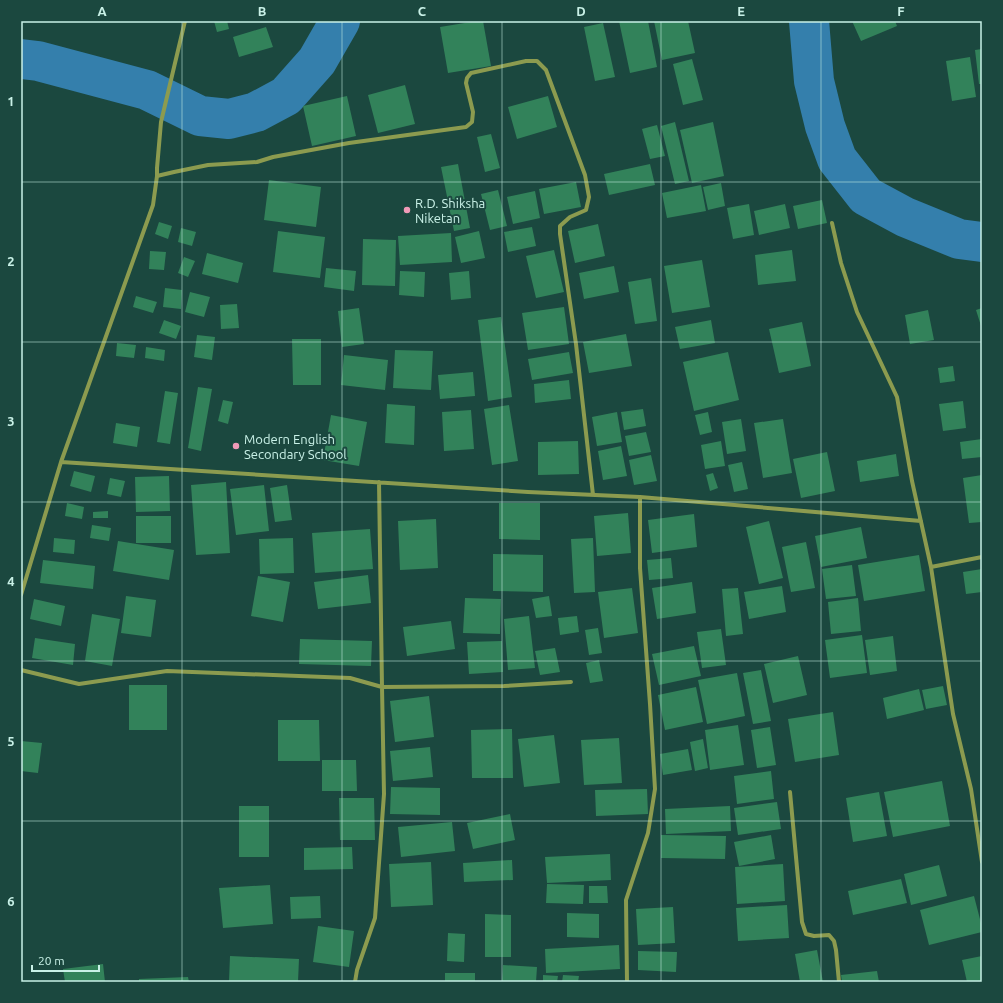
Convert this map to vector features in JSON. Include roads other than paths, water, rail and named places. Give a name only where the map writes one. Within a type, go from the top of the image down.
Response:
[{"type":"street","points":[[21,595],[61,462],[153,205],[161,122],[185,23]]},
{"type":"street","points":[[157,176],[208,165],[257,162],[349,143],[466,127],[472,122],[474,112],[466,83],[467,78],[471,73],[526,61],[537,61],[546,70],[585,174],[589,197],[586,210],[570,217],[560,226],[560,234],[576,344],[593,495]]},
{"type":"street","points":[[832,223],[841,263],[857,312],[897,397],[912,481],[931,567],[953,714],[971,790],[982,862]]},
{"type":"street","points":[[61,462],[528,492],[640,497],[921,521]]},
{"type":"street","points":[[355,982],[357,970],[375,918],[384,794],[379,482]]},
{"type":"street","points":[[627,982],[626,900],[648,833],[655,789],[640,568],[640,497]]},
{"type":"street","points":[[931,567],[982,556]]},
{"type":"street","points":[[21,670],[79,684],[168,671],[350,678],[382,687],[504,686],[571,682]]},
{"type":"street","points":[[790,792],[802,922],[806,934],[814,936],[829,935],[834,941],[838,982]]},
{"type":"waterway","points":[[21,59],[38,61],[147,90],[200,116],[229,119],[256,112],[286,96],[317,61],[340,21]]},
{"type":"waterway","points":[[809,21],[814,81],[825,126],[837,159],[866,196],[905,217],[959,239],[982,242]]},
{"type":"place","name":"R.D. Shiksha Niketan","points":[[407,210]]},
{"type":"place","name":"Modern English Secondary School","points":[[236,446]]}]
